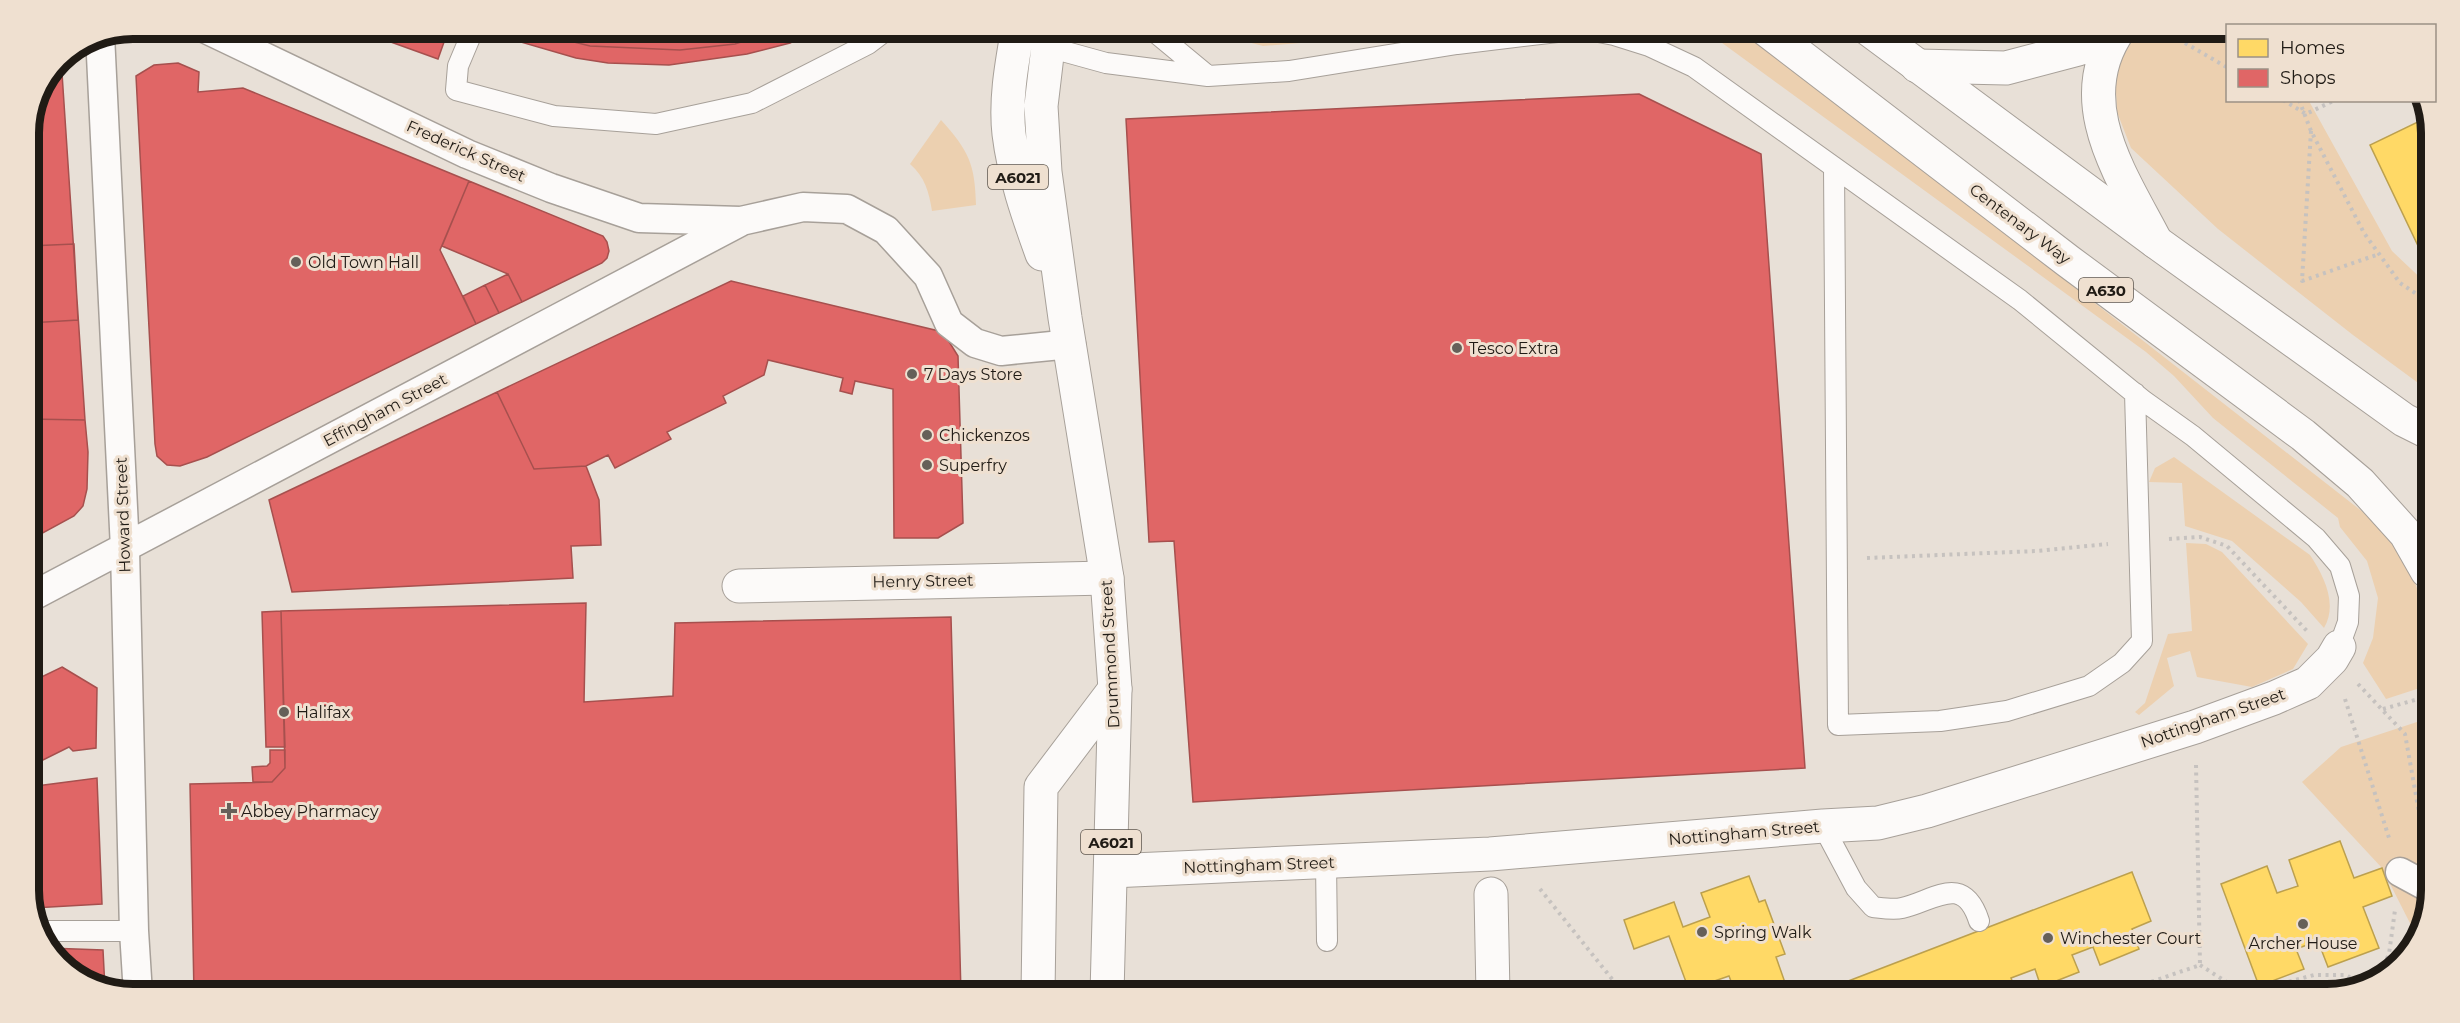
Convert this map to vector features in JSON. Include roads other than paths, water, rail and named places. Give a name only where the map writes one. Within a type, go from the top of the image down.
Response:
[{"type":"main road","name":"Drummond Street","points":[[1016,39],[1010,83],[1009,133],[1023,202],[1068,331]]},
{"type":"main road","name":"Drummond Street","points":[[1051,39],[1041,106],[1043,147],[1068,331],[1107,578],[1115,689],[1107,984]]},
{"type":"main road","name":"Centenary Way","points":[[1778,39],[2076,267],[2303,435],[2360,483],[2406,534],[2421,560]]},
{"type":"main road","points":[[1881,39],[2156,242],[2404,420],[2421,428]]},
{"type":"main road","points":[[1917,66],[2007,68],[2078,49],[2098,39]]},
{"type":"main road","points":[[2114,39],[2104,57],[2098,85],[2099,115],[2108,148],[2156,242]]},
{"type":"main road","name":"Henry Street","points":[[739,586],[1107,578]]},
{"type":"main road","name":"Nottingham Street","points":[[1111,871],[1512,853],[1823,826],[1878,824],[1927,811],[2195,727],[2308,683],[2336,653]]},
{"type":"main road","points":[[1038,984],[1041,787],[1115,689]]},
{"type":"main road","points":[[1491,894],[1492,984]]},
{"type":"street","name":"Frederick Street","points":[[227,39],[467,154],[551,188],[639,218],[741,221]]},
{"type":"street","name":"Howard Street","points":[[100,45],[125,549],[134,931],[137,984]]},
{"type":"street","points":[[741,221],[803,207],[847,209],[886,230],[928,276],[949,323],[975,343],[1001,351],[1068,331]]},
{"type":"street","name":"Effingham Street","points":[[39,593],[741,221]]},
{"type":"lane","points":[[469,39],[458,66],[456,90],[554,116],[656,124],[752,103],[875,39]]},
{"type":"lane","points":[[1053,39],[1106,63],[1208,76],[1289,72],[1499,39]]},
{"type":"lane","points":[[1163,39],[1208,76]]},
{"type":"lane","points":[[1627,39],[1649,46],[1694,67],[2020,300],[2134,393],[2193,436],[2316,538],[2340,566],[2349,596],[2348,622],[2336,653]]},
{"type":"lane","points":[[1834,167],[1838,725],[1940,721],[2007,711],[2089,686],[2122,663],[2142,641],[2134,393]]},
{"type":"lane","points":[[1823,826],[1856,888],[1873,907],[1901,909],[1950,891],[1964,897],[1976,910],[1979,921]]},
{"type":"lane","points":[[1326,862],[1327,941]]},
{"type":"lane","points":[[49,931],[134,931]]},
{"type":"place","name":"Old Town Hall","points":[[296,262]]},
{"type":"place","name":"Tesco Extra","points":[[1457,348]]},
{"type":"place","name":"7 Days Store","points":[[912,374]]},
{"type":"place","name":"Chickenzos","points":[[927,435]]},
{"type":"place","name":"Superfry","points":[[927,465]]},
{"type":"place","name":"Halifax","points":[[284,712]]},
{"type":"place","name":"Abbey Pharmacy","points":[[229,811]]},
{"type":"place","name":"Archer House","points":[[2303,924]]},
{"type":"place","name":"Spring Walk","points":[[1702,932]]},
{"type":"place","name":"Winchester Court","points":[[2048,938]]}]
